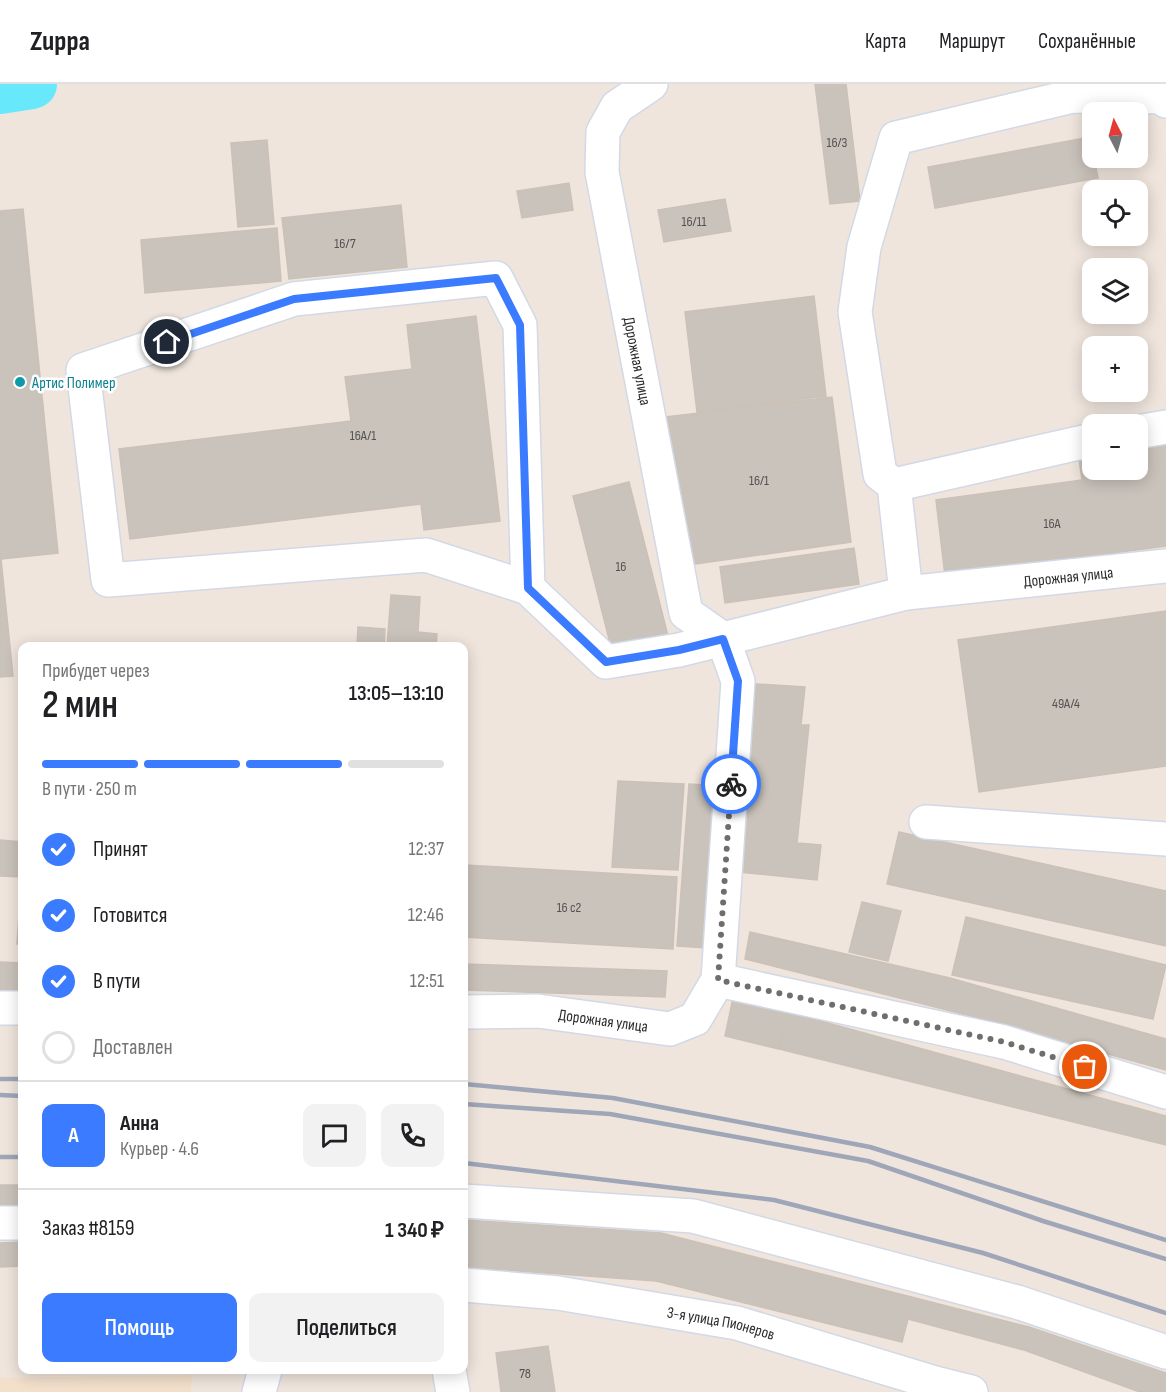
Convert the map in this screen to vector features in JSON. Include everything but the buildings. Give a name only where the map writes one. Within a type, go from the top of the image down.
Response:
[{"type":"street","name":"Дорожная улица","points":[[468,1012],[538,1011],[670,1029],[695,1019],[718,980],[738,681],[723,639],[686,613],[602,172],[603,132],[617,107],[651,84]]},
{"type":"street","points":[[906,593],[894,485],[880,474],[855,312],[864,247],[896,138],[1073,96],[1162,97],[1166,101]]},
{"type":"street","points":[[528,588],[520,325],[496,278],[294,299],[83,370],[108,580],[426,555],[528,588],[606,662],[679,650],[723,639]]},
{"type":"street","points":[[1148,430],[1166,427]]},
{"type":"street","points":[[894,485],[1082,442]]},
{"type":"street","name":"Дорожная улица","points":[[723,639],[906,593],[1166,566]]},
{"type":"street","points":[[926,822],[1166,839]]},
{"type":"street","points":[[718,980],[1004,1042],[1166,1092]]},
{"type":"street","points":[[0,1008],[18,1008]]},
{"type":"street","points":[[468,1201],[693,1216],[1017,1302],[1166,1352]]},
{"type":"street","points":[[0,1224],[18,1223]]},
{"type":"street","name":"3-я улица Пионеров","points":[[468,1285],[558,1293],[737,1323],[934,1383],[971,1392]]},
{"type":"street","points":[[259,1392],[264,1374]]},
{"type":"street","points":[[450,1374],[453,1392]]},
{"type":"shaded area","points":[[192,1375],[191,1392],[0,1392],[0,1378]]},
{"type":"waterway","points":[[0,89],[32,84]]},
{"type":"railway","points":[[0,1079],[18,1079]]},
{"type":"railway","points":[[468,1084],[613,1098],[870,1147],[1166,1240]]},
{"type":"railway","points":[[0,1095],[18,1096]]},
{"type":"railway","points":[[468,1104],[610,1114],[868,1161],[1043,1221],[1166,1259]]},
{"type":"railway","points":[[0,1157],[18,1157]]},
{"type":"railway","points":[[468,1163],[774,1200],[983,1253],[1166,1313]]},
{"type":"way so far","points":[[731,784],[718,980],[1004,1042],[1085,1067]]},
{"type":"place","name":"Артис Полимер","points":[[20,382]]},
{"type":"route","points":[[167,342],[294,299],[496,278],[520,325],[528,588],[606,662],[679,650],[723,639],[738,681],[731,784]]}]
